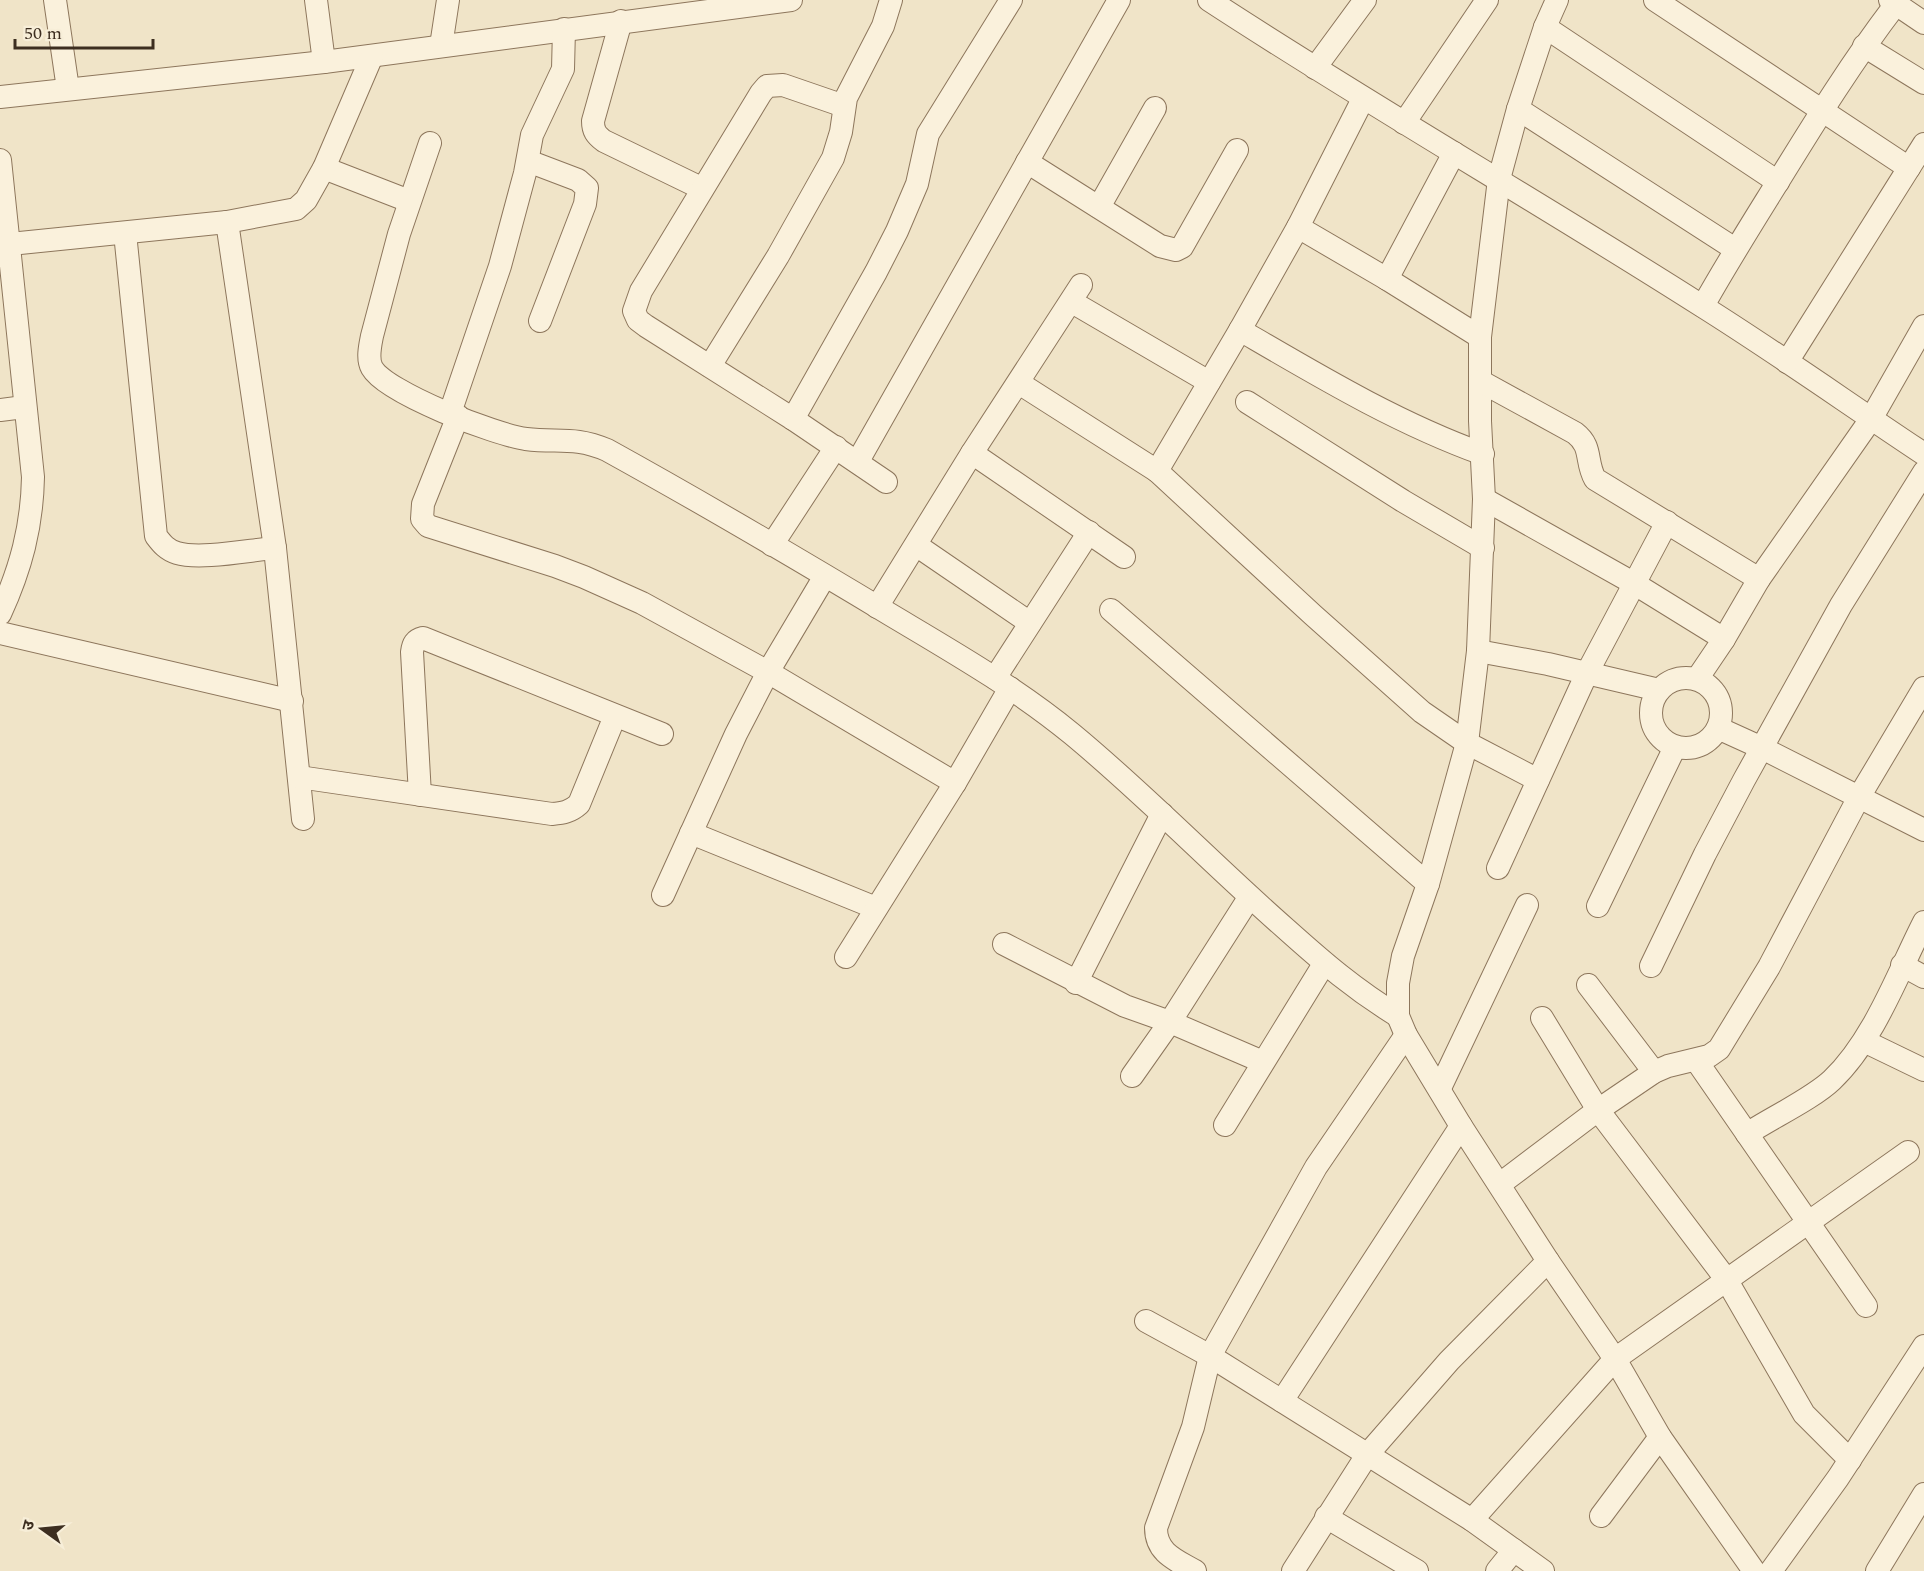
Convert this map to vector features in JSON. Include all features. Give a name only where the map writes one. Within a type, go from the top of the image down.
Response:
[{"type":"street","points":[[55,0],[68,89]]},
{"type":"street","points":[[316,0],[324,62]]},
{"type":"street","points":[[441,46],[448,0]]},
{"type":"street","points":[[0,97],[372,56],[621,21],[667,8],[790,0]]},
{"type":"street","points":[[710,366],[778,256],[833,158],[841,132],[843,106],[849,89],[884,26],[891,0]]},
{"type":"street","points":[[793,419],[876,272],[904,215],[917,184],[928,134],[1011,0]]},
{"type":"street","points":[[858,461],[1119,0]]},
{"type":"street","points":[[1315,68],[1365,0]]},
{"type":"street","points":[[1404,123],[1487,0]]},
{"type":"street","points":[[1195,1571],[1162,1550],[1156,1539],[1156,1528],[1193,1427],[1210,1356],[1316,1167],[1402,1026],[1398,983],[1403,956],[1428,884],[1467,743],[1478,651],[1484,499],[1480,337],[1499,179],[1518,109],[1545,27],[1557,0]]},
{"type":"street","points":[[1655,0],[1909,168]]},
{"type":"street","points":[[1703,306],[1735,249],[1821,110],[1893,2],[1924,22]]},
{"type":"street","points":[[1219,3],[1363,99],[1499,179],[1703,306],[1924,454]]},
{"type":"street","points":[[621,21],[593,121],[593,130],[604,141],[702,188]]},
{"type":"street","points":[[1545,27],[1778,182]]},
{"type":"street","points":[[564,29],[563,69],[532,135],[528,161],[500,266],[454,415],[423,504],[422,519],[429,526],[584,576],[642,603],[768,672],[955,783]]},
{"type":"street","points":[[1864,46],[1924,83]]},
{"type":"street","points":[[10,244],[227,222],[296,209],[306,200],[324,168],[372,56]]},
{"type":"street","points":[[843,106],[783,85],[768,86],[761,93],[702,188],[641,291],[634,311],[638,320],[646,326],[858,461],[886,482]]},
{"type":"street","points":[[1157,471],[1298,227],[1363,99]]},
{"type":"street","points":[[1099,207],[1155,108]]},
{"type":"street","points":[[1518,109],[1735,249]]},
{"type":"street","points":[[429,143],[389,267],[369,351],[371,367],[387,384],[399,391],[497,431],[526,439],[589,442],[607,450],[878,607],[1003,683],[1072,734],[1162,814],[1249,898],[1323,964],[1402,1026],[1461,1126],[1548,1261],[1615,1359],[1660,1437],[1754,1571]]},
{"type":"street","points":[[1787,362],[1924,144]]},
{"type":"street","points":[[1027,162],[1160,246],[1176,250],[1182,247],[1237,150]]},
{"type":"street","points":[[1387,279],[1454,153]]},
{"type":"street","points":[[0,160],[33,477],[33,504],[25,548],[0,614]]},
{"type":"street","points":[[528,161],[578,180],[587,188],[585,204],[540,321]]},
{"type":"street","points":[[324,168],[409,201]]},
{"type":"street","points":[[227,222],[275,548],[303,819]]},
{"type":"street","points":[[1298,227],[1480,337]]},
{"type":"street","points":[[125,233],[156,536],[163,546],[177,553],[194,556],[275,548]]},
{"type":"street","points":[[878,607],[972,453],[1077,293],[1209,382]]},
{"type":"street","points":[[1697,679],[1724,639],[1759,579],[1871,419],[1924,326]]},
{"type":"street","points":[[1240,330],[1362,399],[1444,440],[1483,454]]},
{"type":"street","points":[[1480,381],[1575,433],[1586,443],[1590,470],[1604,486],[1759,579]]},
{"type":"street","points":[[1019,383],[1157,471],[1384,680],[1422,712],[1467,743],[1538,780]]},
{"type":"street","points":[[1247,402],[1403,501],[1483,548]]},
{"type":"street","points":[[0,410],[24,407]]},
{"type":"street","points":[[772,545],[836,447]]},
{"type":"street","points":[[972,453],[1124,557]]},
{"type":"street","points":[[1651,966],[1705,854],[1841,605],[1924,472]]},
{"type":"street","points":[[1484,499],[1635,584],[1724,639]]},
{"type":"street","points":[[1498,868],[1587,673],[1667,522]]},
{"type":"street","points":[[846,957],[955,783],[1030,622],[1089,531]]},
{"type":"street","points":[[916,545],[1030,622]]},
{"type":"street","points":[[663,895],[736,734],[768,672],[825,576]]},
{"type":"street","points":[[1111,610],[1428,884]]},
{"type":"street","points":[[0,633],[292,702]]},
{"type":"street","points":[[420,795],[412,652],[413,645],[417,640],[423,638],[662,734]]},
{"type":"street","points":[[1478,651],[1659,690]]},
{"type":"street","points":[[1683,677],[1697,679],[1709,686],[1718,696],[1722,710],[1718,728],[1713,736],[1702,744],[1689,748],[1676,747],[1663,740],[1654,729],[1651,716],[1652,702],[1659,690],[1670,681],[1683,677]]},
{"type":"street","points":[[1500,1184],[1598,1110],[1654,1072],[1668,1066],[1709,1056],[1719,1049],[1728,1038],[1769,966],[1859,797],[1924,688]]},
{"type":"street","points":[[299,777],[552,814],[571,811],[579,804],[615,716]]},
{"type":"street","points":[[1718,728],[1924,830]]},
{"type":"street","points":[[1598,906],[1676,747]]},
{"type":"street","points":[[1076,983],[1162,814]]},
{"type":"street","points":[[691,833],[876,908]]},
{"type":"street","points":[[1132,1076],[1170,1022],[1249,898]]},
{"type":"street","points":[[1440,1088],[1527,905]]},
{"type":"street","points":[[1747,1134],[1830,1082],[1847,1065],[1864,1041],[1924,922]]},
{"type":"street","points":[[1004,944],[1076,983],[1125,1006],[1170,1022],[1263,1062]]},
{"type":"street","points":[[1225,1125],[1323,964]]},
{"type":"street","points":[[1902,965],[1924,977]]},
{"type":"street","points":[[1588,985],[1654,1072]]},
{"type":"street","points":[[1542,1018],[1598,1110],[1726,1279],[1804,1414],[1850,1460]]},
{"type":"street","points":[[1864,1041],[1924,1070]]},
{"type":"street","points":[[1696,1060],[1866,1306]]},
{"type":"street","points":[[1282,1401],[1461,1126]]},
{"type":"street","points":[[1472,1520],[1615,1359],[1908,1152]]},
{"type":"street","points":[[1293,1571],[1367,1455],[1449,1361],[1548,1261]]},
{"type":"street","points":[[1146,1321],[1210,1356],[1472,1520],[1543,1571]]},
{"type":"street","points":[[1771,1571],[1850,1460],[1924,1348]]},
{"type":"street","points":[[1601,1516],[1660,1437]]},
{"type":"street","points":[[1877,1571],[1924,1494]]},
{"type":"street","points":[[1326,1517],[1417,1571]]},
{"type":"street","points":[[1497,1571],[1514,1550]]}]
